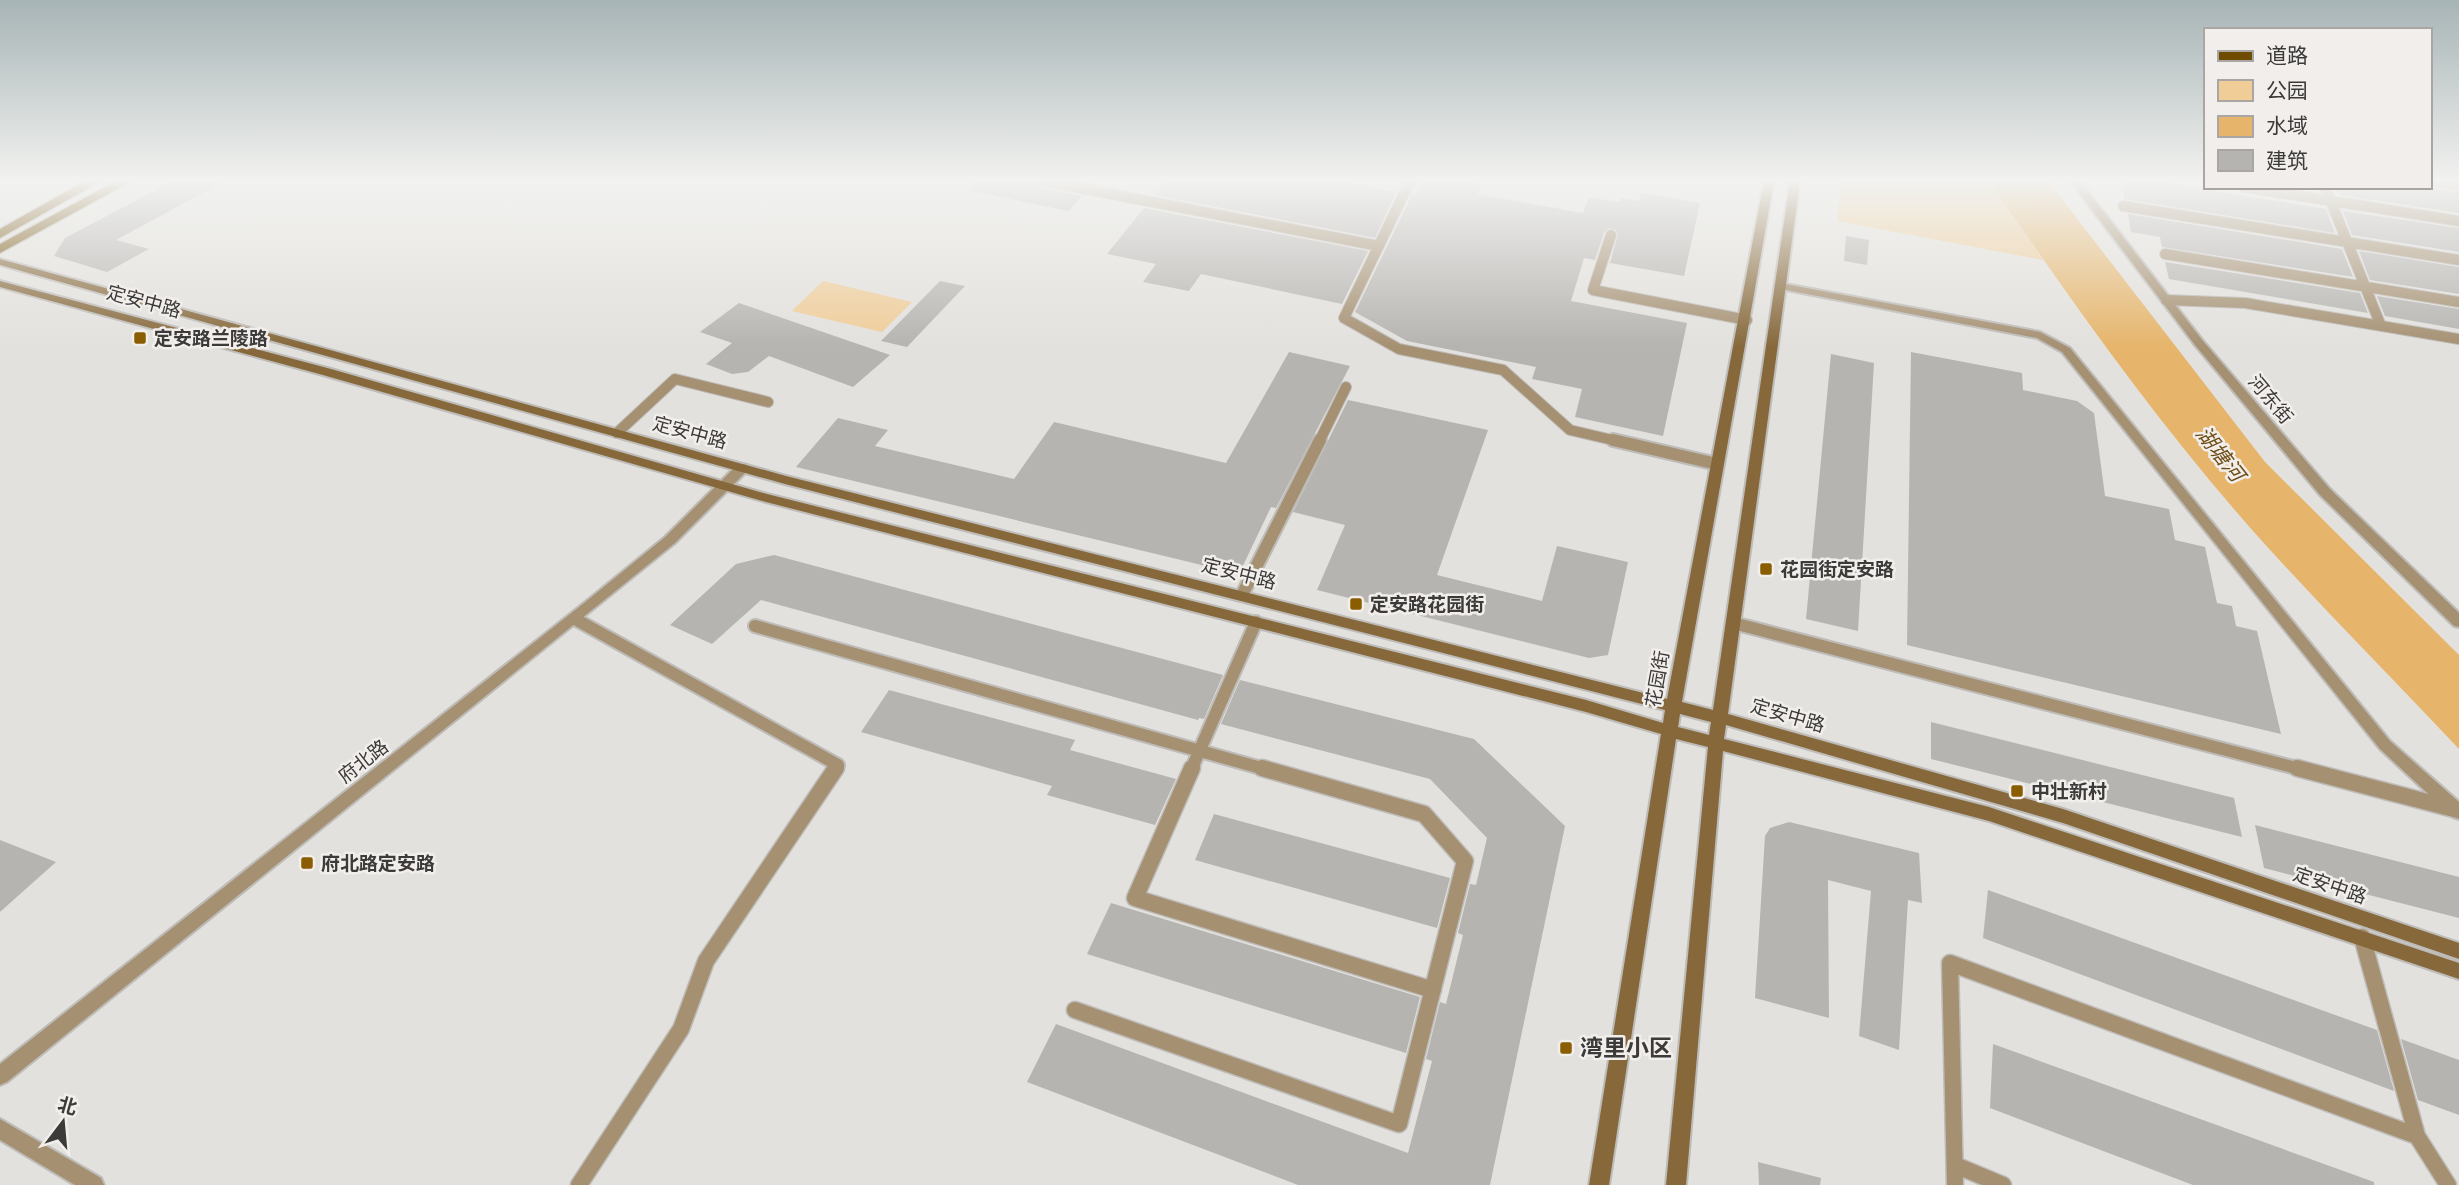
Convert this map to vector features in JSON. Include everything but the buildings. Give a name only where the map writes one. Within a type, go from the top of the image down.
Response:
[{"type":"main road","points":[[0,249],[24,236]]},
{"type":"main road","name":"花园街","points":[[1598,1185],[1674,705],[1717,464],[1747,320],[1760,236]]},
{"type":"main road","points":[[1676,1185],[1716,742],[1787,236]]},
{"type":"main road","name":"定安中路","points":[[0,262],[742,468],[1720,717],[2063,816],[2459,951]]},
{"type":"main road","name":"定安中路","points":[[0,284],[327,372],[724,485],[1573,702],[1670,731],[1989,814],[2459,971]]},
{"type":"street","name":"河东街","points":[[2117,236],[2166,300],[2325,492],[2459,622]]},
{"type":"street","points":[[1780,286],[2040,335],[2066,350],[2385,746],[2458,811]]},
{"type":"street","name":"府北路","points":[[0,1076],[575,619],[670,540],[742,468]]},
{"type":"street","points":[[0,1129],[94,1185]]},
{"type":"lane","points":[[1328,236],[1379,246]]},
{"type":"lane","points":[[1384,236],[1344,318],[1399,349],[1503,370],[1570,430],[1717,464]]},
{"type":"lane","points":[[1611,236],[1593,290],[1747,320]]},
{"type":"lane","points":[[2312,236],[2459,260]]},
{"type":"lane","points":[[2345,236],[2381,326]]},
{"type":"lane","points":[[2165,254],[2459,302]]},
{"type":"lane","points":[[2166,300],[2245,303],[2459,339]]},
{"type":"lane","points":[[617,433],[675,379],[768,402]]},
{"type":"lane","points":[[1242,596],[1346,387]]},
{"type":"lane","points":[[575,619],[838,765],[706,961],[681,1029],[579,1185]]},
{"type":"lane","points":[[1256,622],[1135,898],[1433,990]]},
{"type":"lane","points":[[1733,623],[2458,811]]},
{"type":"lane","points":[[755,626],[1424,814],[1465,861],[1399,1124],[1075,1010]]},
{"type":"lane","points":[[2362,937],[2417,1136],[2448,1185]]},
{"type":"lane","points":[[1955,1185],[1950,963],[2417,1136]]},
{"type":"lane","points":[[1955,1165],[2003,1185]]},
{"type":"green space","points":[[1918,236],[2027,236],[2043,260]]},
{"type":"green space","points":[[823,281],[912,302],[882,332],[792,311]]},
{"type":"water","name":"湖塘河","points":[[2028,236],[2091,236],[2265,462],[2459,655],[2459,749],[2233,508],[2160,418]]},
{"type":"place","name":"定安路兰陵路","points":[[140,338]]},
{"type":"place","name":"花园街定安路","points":[[1766,569]]},
{"type":"place","name":"定安路花园街","points":[[1356,604]]},
{"type":"place","name":"中壮新村","points":[[2017,791]]},
{"type":"place","name":"府北路定安路","points":[[307,863]]},
{"type":"place","name":"湾里小区","points":[[1566,1048]]}]
